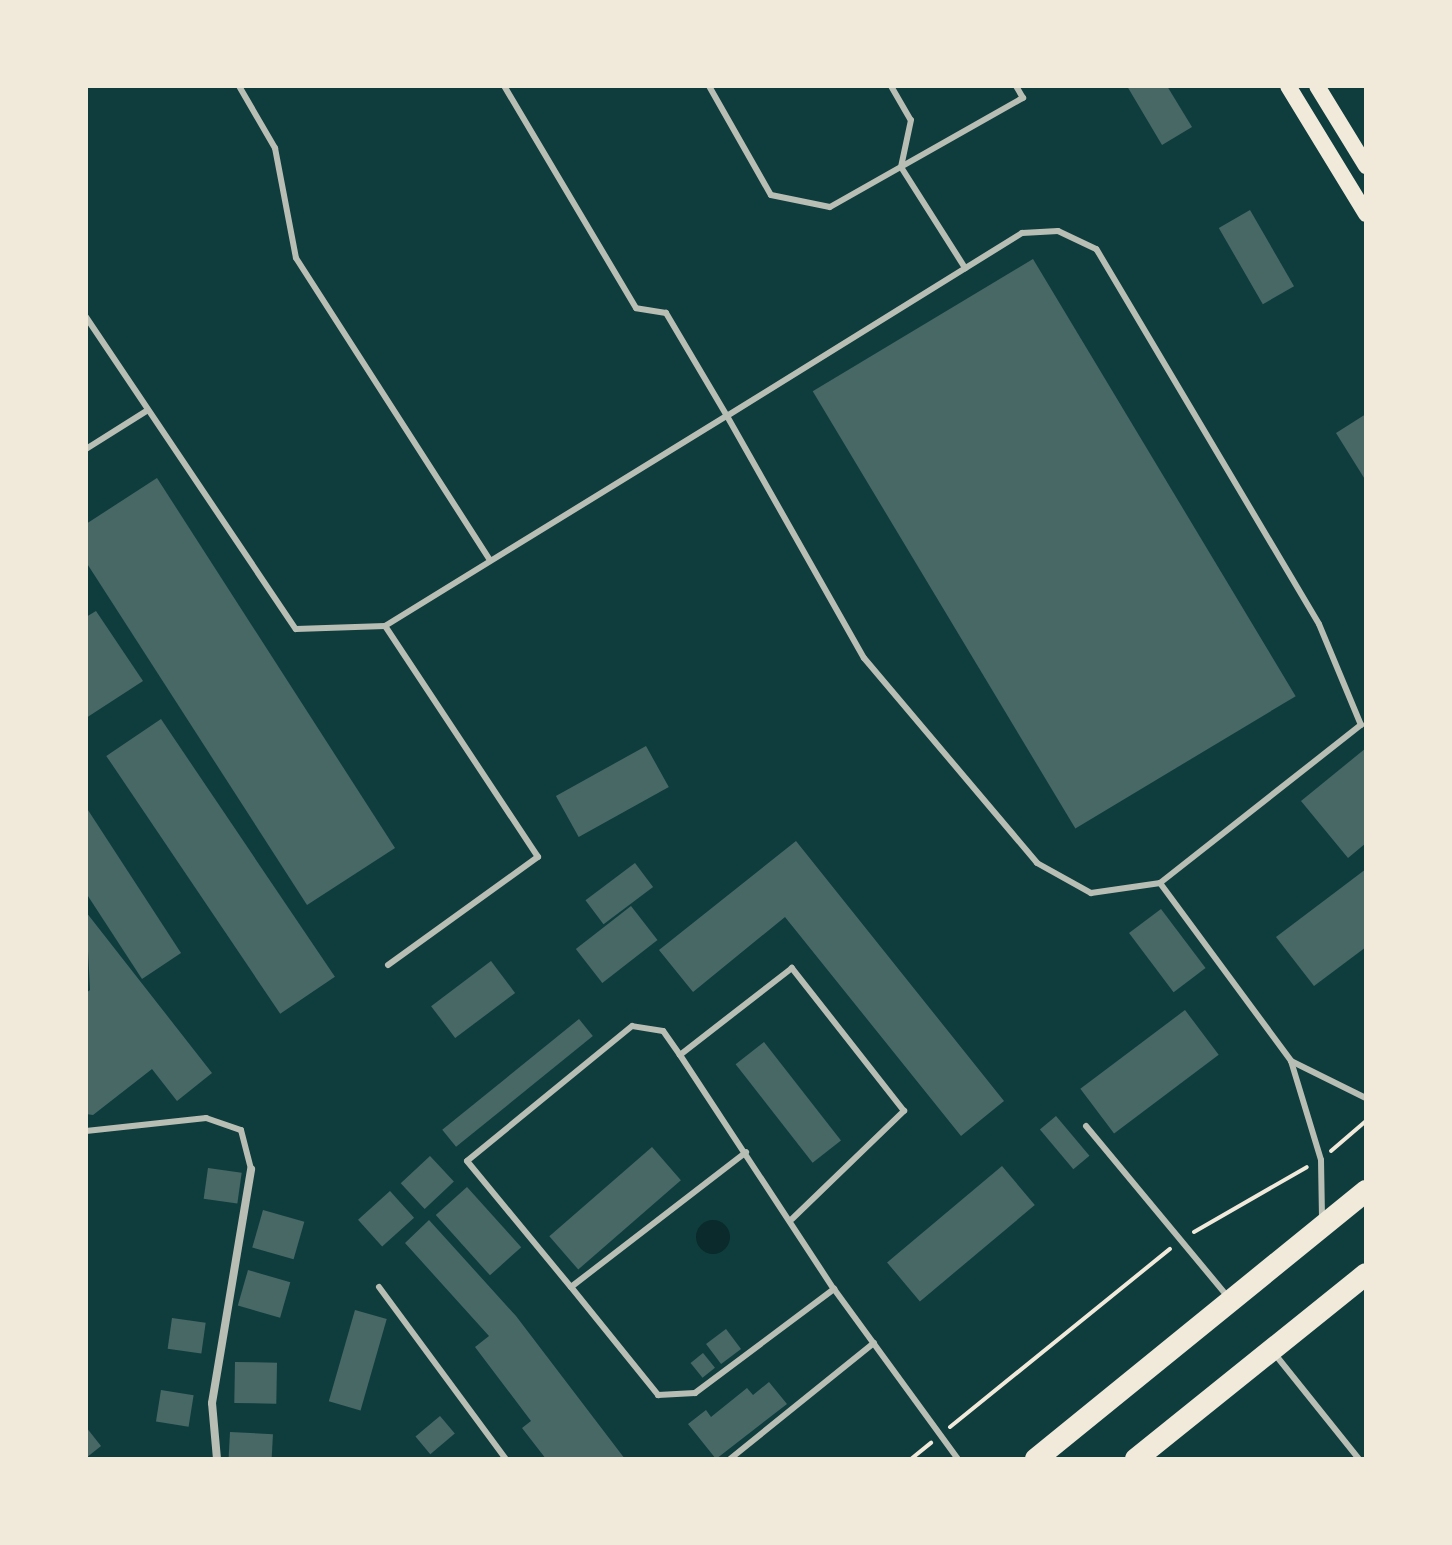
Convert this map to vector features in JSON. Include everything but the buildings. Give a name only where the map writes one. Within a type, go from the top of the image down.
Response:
[{"type":"highway","points":[[1036,1459],[1366,1191]]},
{"type":"highway","points":[[1136,1459],[1366,1274]]},
{"type":"main road","points":[[1288,86],[1366,214]]},
{"type":"main road","points":[[1317,86],[1366,166]]},
{"type":"street","points":[[217,1459],[212,1403],[251,1169]]},
{"type":"lane","points":[[239,86],[275,148],[296,258],[490,560]]},
{"type":"lane","points":[[86,317],[296,629],[385,626],[490,560],[727,416],[1022,233],[1039,230],[1078,238],[1096,249],[1319,624],[1361,725],[1160,883],[1091,893],[1037,863],[864,658],[727,416],[666,313],[636,308],[504,86]]},
{"type":"lane","points":[[709,86],[771,195],[830,207],[1023,98],[1016,86]]},
{"type":"lane","points":[[891,86],[911,120],[901,167],[965,268]]},
{"type":"lane","points":[[86,449],[148,410]]},
{"type":"lane","points":[[385,626],[538,857],[388,965]]},
{"type":"lane","points":[[1160,883],[1291,1061],[1321,1160],[1322,1227]]},
{"type":"lane","points":[[680,1055],[792,968],[904,1111],[792,1219]]},
{"type":"lane","points":[[834,1289],[695,1393],[658,1395],[467,1161],[632,1026],[663,1031],[792,1219],[834,1289],[958,1459]]},
{"type":"lane","points":[[1291,1061],[1366,1098]]},
{"type":"lane","points":[[86,1131],[206,1118],[241,1130],[251,1169]]},
{"type":"lane","points":[[1086,1126],[1183,1239],[1231,1301]]},
{"type":"lane","points":[[571,1287],[746,1152]]},
{"type":"lane","points":[[379,1287],[506,1459]]},
{"type":"lane","points":[[730,1459],[874,1343]]},
{"type":"lane","points":[[1272,1350],[1359,1459]]},
{"type":"path","points":[[911,1459],[1183,1239],[1321,1160],[1366,1121]]},
{"type":"water","points":[[713,1220],[725,1225],[730,1237],[725,1249],[713,1254],[701,1249],[696,1237],[701,1225]]}]
